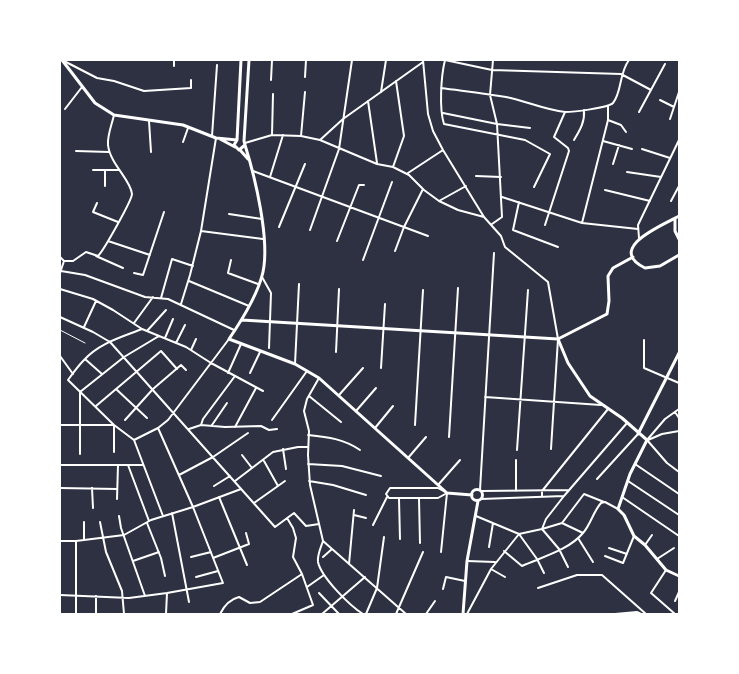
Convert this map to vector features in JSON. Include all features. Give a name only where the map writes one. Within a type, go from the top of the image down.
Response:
[{"type":"main road","points":[[62,60],[95,103],[103,110],[114,115],[188,126],[217,138],[239,150],[249,160]]},
{"type":"main road","points":[[235,148],[234,145],[237,140],[241,60]]},
{"type":"main road","points":[[249,60],[244,143],[253,171],[262,219],[264,257],[262,277],[242,320],[228,339],[295,364],[319,378],[447,492],[472,495],[473,499],[479,500]]},
{"type":"main road","points":[[217,138],[237,140]]},
{"type":"main road","points":[[239,150],[244,143]]},
{"type":"main road","points":[[679,216],[639,238],[633,246],[633,257],[640,266],[652,269],[679,255]]},
{"type":"main road","points":[[675,218],[675,231],[679,239]]},
{"type":"main road","points":[[242,320],[558,339],[607,314],[609,308],[608,276],[610,271],[633,257]]},
{"type":"main road","points":[[558,339],[568,363],[581,386],[590,396],[627,423],[638,434],[647,440],[628,480],[618,509],[624,515],[634,536],[645,545],[666,570],[679,576]]},
{"type":"main road","points":[[638,434],[679,355]]},
{"type":"main road","points":[[463,614],[467,561],[481,490],[474,490],[472,495]]},
{"type":"street","points":[[62,60],[97,78],[114,81],[144,91],[191,88],[191,80]]},
{"type":"street","points":[[174,60],[174,66]]},
{"type":"street","points":[[271,80],[272,60]]},
{"type":"street","points":[[305,77],[306,60]]},
{"type":"street","points":[[310,230],[339,149],[352,60]]},
{"type":"street","points":[[381,92],[386,60]]},
{"type":"street","points":[[534,187],[550,154],[525,140],[444,124],[441,74],[445,60],[492,70],[621,74],[651,90]]},
{"type":"street","points":[[492,224],[502,217],[497,124],[490,95],[493,60]]},
{"type":"street","points":[[441,88],[505,97],[565,112],[584,110],[608,106],[613,103],[617,96],[621,74],[629,60]]},
{"type":"street","points":[[320,140],[343,119],[423,61]]},
{"type":"street","points":[[423,61],[428,114],[433,131],[484,217],[492,224],[501,236],[505,247],[548,282],[558,339],[551,449]]},
{"type":"street","points":[[638,112],[665,64]]},
{"type":"street","points":[[212,136],[217,65]]},
{"type":"street","points":[[393,167],[404,136],[396,81]]},
{"type":"street","points":[[65,109],[82,87]]},
{"type":"street","points":[[301,136],[305,92]]},
{"type":"street","points":[[670,119],[679,92]]},
{"type":"street","points":[[272,135],[273,94]]},
{"type":"street","points":[[660,100],[674,106]]},
{"type":"street","points":[[368,101],[377,164]]},
{"type":"street","points":[[582,223],[608,120],[608,106]]},
{"type":"street","points":[[574,140],[585,117],[584,110]]},
{"type":"street","points":[[545,225],[569,151],[568,148],[554,137],[565,112]]},
{"type":"street","points":[[443,113],[497,124],[530,128]]},
{"type":"street","points":[[96,256],[101,252],[108,241],[128,206],[132,194],[131,188],[118,170],[109,152],[108,144],[114,115]]},
{"type":"street","points":[[149,120],[151,152]]},
{"type":"street","points":[[608,120],[621,125],[626,132]]},
{"type":"street","points":[[183,142],[188,126]]},
{"type":"street","points":[[244,143],[272,135],[301,136],[320,140],[377,164],[393,167],[407,174],[439,201],[458,210],[484,217]]},
{"type":"street","points":[[270,177],[284,135]]},
{"type":"street","points":[[181,304],[189,281],[201,231],[217,138]]},
{"type":"street","points":[[639,238],[638,225],[679,140]]},
{"type":"street","points":[[603,141],[632,149]]},
{"type":"street","points":[[613,164],[619,145]]},
{"type":"street","points":[[642,148],[670,158]]},
{"type":"street","points":[[407,174],[444,150]]},
{"type":"street","points":[[76,151],[109,152]]},
{"type":"street","points":[[279,227],[304,164]]},
{"type":"street","points":[[93,170],[118,170]]},
{"type":"street","points":[[105,170],[105,186]]},
{"type":"street","points":[[253,171],[428,236]]},
{"type":"street","points":[[627,172],[661,177]]},
{"type":"street","points":[[476,176],[501,177]]},
{"type":"street","points":[[362,260],[392,182]]},
{"type":"street","points":[[337,241],[360,184],[364,185]]},
{"type":"street","points":[[439,201],[466,186]]},
{"type":"street","points":[[671,201],[679,186]]},
{"type":"street","points":[[396,251],[404,227],[423,189]]},
{"type":"street","points":[[605,190],[650,201]]},
{"type":"street","points":[[502,197],[550,211],[582,223],[638,229]]},
{"type":"street","points":[[519,202],[513,230],[558,247]]},
{"type":"street","points":[[97,203],[93,212],[118,222]]},
{"type":"street","points":[[134,273],[144,275],[164,212]]},
{"type":"street","points":[[229,214],[262,219]]},
{"type":"street","points":[[201,231],[263,239]]},
{"type":"street","points":[[108,241],[150,255]]},
{"type":"street","points":[[60,257],[64,261],[73,262],[86,252],[123,268]]},
{"type":"street","points":[[494,253],[481,490],[569,490]]},
{"type":"street","points":[[161,298],[172,259],[192,266]]},
{"type":"street","points":[[231,260],[228,273],[258,284]]},
{"type":"street","points":[[64,261],[60,272],[85,275],[128,292],[161,298],[181,304],[235,330]]},
{"type":"street","points":[[262,277],[271,293],[269,348]]},
{"type":"street","points":[[189,281],[249,306]]},
{"type":"street","points":[[295,364],[299,284]]},
{"type":"street","points":[[449,437],[458,288]]},
{"type":"street","points":[[60,289],[96,301],[142,329],[190,350],[228,373],[263,391]]},
{"type":"street","points":[[336,352],[339,290]]},
{"type":"street","points":[[416,425],[424,290]]},
{"type":"street","points":[[517,450],[528,290]]},
{"type":"street","points":[[134,323],[153,297]]},
{"type":"street","points":[[84,327],[96,301]]},
{"type":"street","points":[[381,368],[385,304]]},
{"type":"street","points":[[147,331],[166,310]]},
{"type":"street","points":[[60,317],[84,327],[110,342],[175,413],[275,527],[294,513],[306,526],[319,524]]},
{"type":"street","points":[[164,338],[173,320]]},
{"type":"street","points":[[176,343],[185,325]]},
{"type":"street","points":[[142,329],[110,342],[84,359],[68,380],[114,425],[134,440],[163,516]]},
{"type":"street","points":[[80,392],[124,357],[159,336]]},
{"type":"street","points":[[190,350],[196,339]]},
{"type":"street","points":[[134,440],[158,428],[175,413],[228,339]]},
{"type":"street","points":[[644,340],[644,368],[679,383]]},
{"type":"street","points":[[228,373],[241,344]]},
{"type":"street","points":[[96,406],[161,351],[176,369]]},
{"type":"street","points":[[250,373],[260,352]]},
{"type":"street","points":[[60,356],[73,374]]},
{"type":"street","points":[[84,359],[102,374]]},
{"type":"street","points":[[125,420],[153,389],[176,369],[181,365],[186,370]]},
{"type":"street","points":[[339,395],[363,368]]},
{"type":"street","points":[[272,420],[307,371]]},
{"type":"street","points":[[201,425],[203,419],[235,376]]},
{"type":"street","points":[[319,378],[309,396],[304,411],[308,435],[308,464],[310,481],[323,541],[318,554],[318,562],[324,575],[343,596],[363,614]]},
{"type":"street","points":[[235,427],[256,388]]},
{"type":"street","points":[[356,411],[376,388]]},
{"type":"street","points":[[116,389],[147,418]]},
{"type":"street","points":[[80,392],[80,454]]},
{"type":"street","points":[[309,396],[341,422]]},
{"type":"street","points":[[485,397],[601,405]]},
{"type":"street","points":[[212,426],[227,403]]},
{"type":"street","points":[[375,428],[393,406]]},
{"type":"street","points":[[542,496],[542,491],[608,409]]},
{"type":"street","points":[[647,440],[665,419],[679,409]]},
{"type":"street","points":[[675,412],[679,418]]},
{"type":"street","points":[[542,529],[546,519],[564,496],[627,423]]},
{"type":"street","points":[[60,425],[114,425]]},
{"type":"street","points":[[114,425],[114,452]]},
{"type":"street","points":[[188,429],[201,425],[235,427],[261,426],[269,430],[277,429]]},
{"type":"street","points":[[60,595],[124,598],[167,593],[223,583],[193,507],[158,428]]},
{"type":"street","points":[[647,440],[662,434],[679,431]]},
{"type":"street","points":[[179,475],[214,457],[248,433]]},
{"type":"street","points":[[597,479],[638,434]]},
{"type":"street","points":[[308,435],[337,439],[351,444],[360,450]]},
{"type":"street","points":[[408,458],[426,437]]},
{"type":"street","points":[[647,440],[667,463],[679,472]]},
{"type":"street","points":[[235,481],[264,461],[273,452],[283,449],[308,447]]},
{"type":"street","points":[[283,449],[286,469]]},
{"type":"street","points":[[242,455],[252,468]]},
{"type":"street","points":[[438,485],[460,460]]},
{"type":"street","points":[[516,460],[516,491]]},
{"type":"street","points":[[264,461],[278,486]]},
{"type":"street","points":[[308,464],[342,466],[381,476]]},
{"type":"street","points":[[635,464],[679,494]]},
{"type":"street","points":[[60,465],[143,465]]},
{"type":"street","points":[[117,499],[118,465]]},
{"type":"street","points":[[128,465],[159,552],[165,576]]},
{"type":"street","points":[[214,486],[230,476]]},
{"type":"street","points":[[628,480],[679,515]]},
{"type":"street","points":[[254,504],[285,481]]},
{"type":"street","points":[[310,481],[333,485],[366,495]]},
{"type":"street","points":[[60,488],[117,489]]},
{"type":"street","points":[[92,488],[93,508]]},
{"type":"street","points":[[373,525],[387,497],[387,490],[390,488],[438,488],[447,492]]},
{"type":"street","points":[[60,541],[76,541],[124,535],[163,516],[242,489]]},
{"type":"street","points":[[387,497],[399,499],[438,498],[447,492]]},
{"type":"street","points":[[441,552],[447,492]]},
{"type":"street","points":[[467,614],[495,562],[518,534],[562,523],[584,494],[606,502],[618,509]]},
{"type":"street","points":[[479,500],[564,496]]},
{"type":"street","points":[[219,497],[247,565]]},
{"type":"street","points":[[622,498],[679,536]]},
{"type":"street","points":[[399,499],[400,539]]},
{"type":"street","points":[[419,499],[420,543]]},
{"type":"street","points":[[504,551],[522,566],[559,550],[583,533],[598,505],[606,502]]},
{"type":"street","points":[[349,564],[354,510]]},
{"type":"street","points":[[172,513],[189,602]]},
{"type":"street","points":[[354,515],[366,518]]},
{"type":"street","points":[[475,515],[518,534],[537,559],[544,573]]},
{"type":"street","points":[[119,516],[121,528],[144,596]]},
{"type":"street","points":[[286,518],[293,528],[296,538],[293,557],[302,574],[313,605],[292,614]]},
{"type":"street","points":[[84,522],[84,540]]},
{"type":"street","points":[[100,522],[106,552],[118,576],[124,598],[124,614]]},
{"type":"street","points":[[489,547],[493,523]]},
{"type":"street","points":[[562,523],[583,533]]},
{"type":"street","points":[[542,529],[559,550],[568,567]]},
{"type":"street","points":[[213,558],[249,544],[246,532]]},
{"type":"street","points":[[645,545],[652,535]]},
{"type":"street","points":[[605,556],[623,563],[634,536]]},
{"type":"street","points":[[366,614],[377,588],[384,537]]},
{"type":"street","points":[[578,538],[593,562]]},
{"type":"street","points":[[76,541],[78,596],[76,614]]},
{"type":"street","points":[[323,541],[406,614]]},
{"type":"street","points":[[609,548],[626,554]]},
{"type":"street","points":[[657,559],[674,548]]},
{"type":"street","points":[[323,557],[332,549]]},
{"type":"street","points":[[133,561],[159,552]]},
{"type":"street","points":[[191,557],[211,552]]},
{"type":"street","points":[[396,614],[400,608],[423,552]]},
{"type":"street","points":[[467,561],[495,562]]},
{"type":"street","points":[[491,569],[505,577]]},
{"type":"street","points":[[666,570],[651,593],[675,614]]},
{"type":"street","points":[[196,577],[218,571]]},
{"type":"street","points":[[220,614],[231,600],[237,597],[240,597],[250,603],[260,602],[302,574]]},
{"type":"street","points":[[307,587],[324,575]]},
{"type":"street","points":[[538,588],[577,575],[602,575],[646,614]]},
{"type":"street","points":[[322,614],[364,577]]},
{"type":"street","points":[[443,589],[446,577],[465,581]]},
{"type":"street","points":[[675,601],[679,592]]},
{"type":"street","points":[[166,614],[167,593]]},
{"type":"street","points":[[319,593],[339,614]]},
{"type":"street","points":[[96,596],[96,614]]},
{"type":"street","points":[[426,614],[435,602]]},
{"type":"street","points":[[615,614],[637,612],[646,614]]},
{"type":"lane","points":[[60,330],[85,343]]}]
